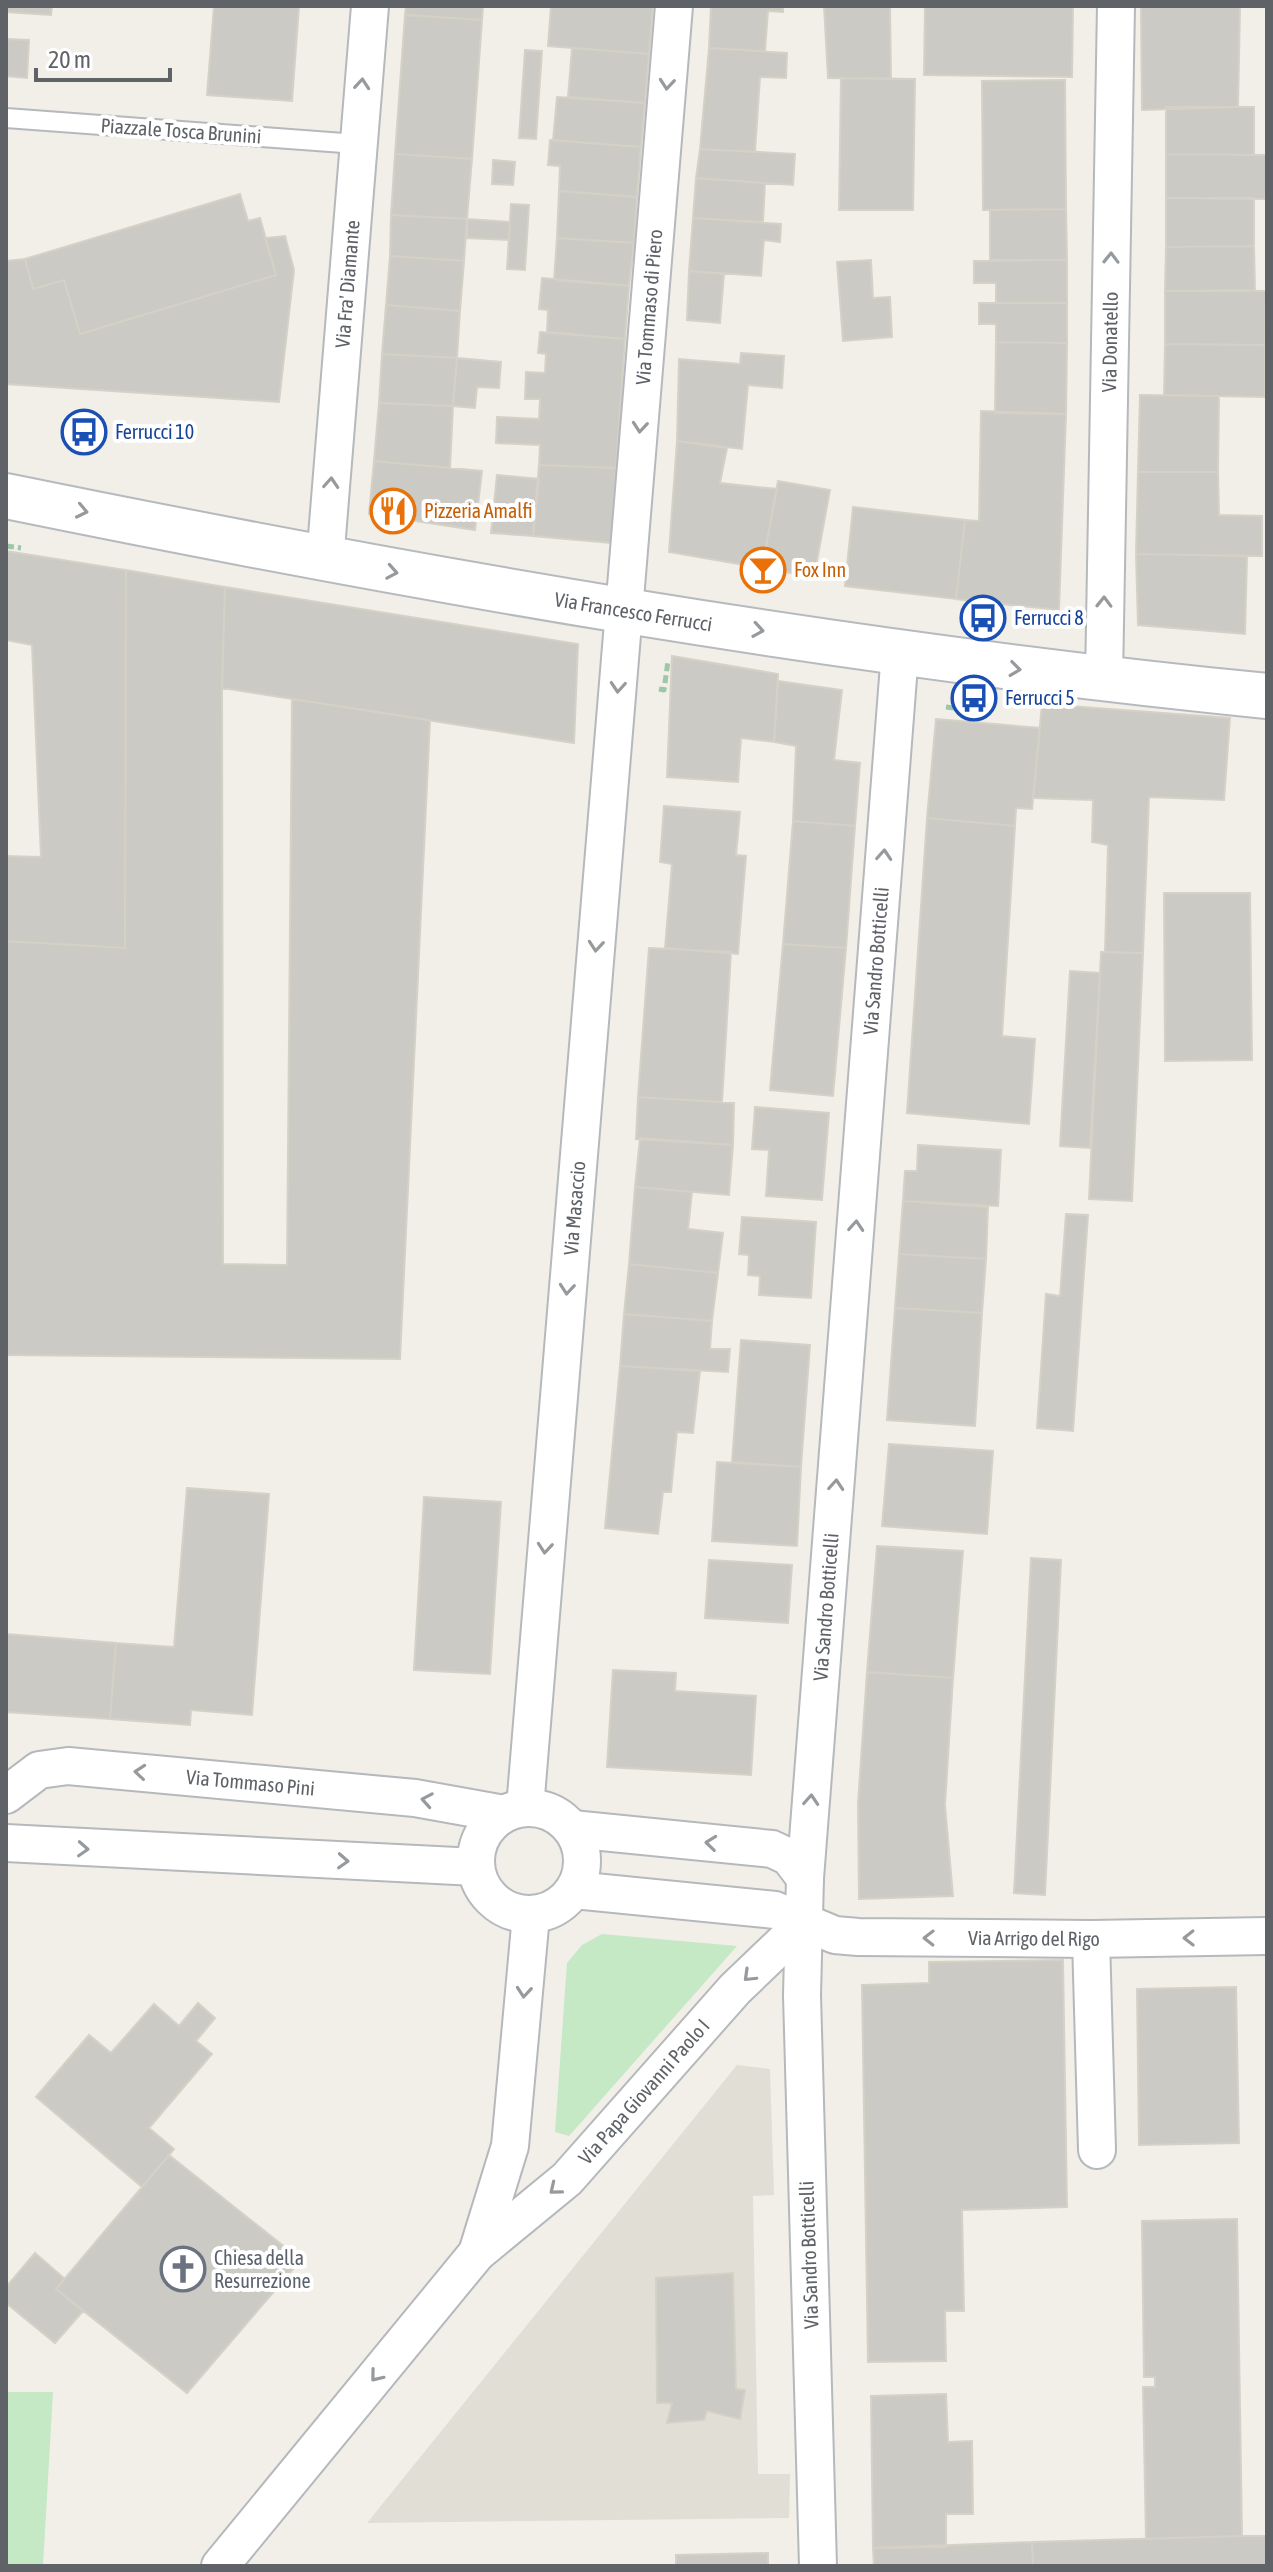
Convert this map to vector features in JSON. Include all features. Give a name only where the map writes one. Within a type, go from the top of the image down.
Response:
[{"type":"street","name":"Via Fra' Diamante","points":[[325,561],[370,6]]},
{"type":"street","name":"Via Tommaso di Piero","points":[[625,609],[674,6]]},
{"type":"street","name":"Via Donatello","points":[[1104,680],[1116,6]]},
{"type":"street","name":"Via Francesco Ferrucci","points":[[6,496],[325,561],[572,603],[1104,680],[1267,696]]},
{"type":"street","name":"Via Masaccio","points":[[514,1811],[625,609]]},
{"type":"street","name":"Via Sandro Botticelli","points":[[818,2566],[802,1995],[805,1878],[900,652]]},
{"type":"street","name":"Via Tommaso Pini","points":[[6,1795],[39,1770],[68,1766],[415,1798],[514,1811],[542,1809],[572,1829],[772,1849],[789,1857],[805,1878]]},
{"type":"street","points":[[514,1811],[482,1836],[476,1867],[488,1896],[500,1907],[531,1915],[563,1903],[574,1890],[582,1859],[572,1829]]},
{"type":"street","points":[[6,1843],[476,1867]]},
{"type":"street","points":[[574,1890],[775,1910],[805,1922]]},
{"type":"street","name":"Via Papa Giovanni Paolo I","points":[[477,2253],[510,2146],[531,1915]]},
{"type":"street","name":"Via Papa Giovanni Paolo I","points":[[220,2566],[477,2253],[567,2179],[735,1989],[805,1922]]},
{"type":"street","name":"Via Arrigo del Rigo","points":[[805,1922],[835,1935],[858,1937],[1091,1939],[1267,1936]]},
{"type":"street","points":[[1091,1939],[1097,2150]]},
{"type":"lane","name":"Piazzale Tosca Brunini","points":[[6,118],[357,144]]},
{"type":"shaded area","points":[[737,2065],[770,2069],[774,2195],[753,2196],[758,2474],[790,2474],[789,2518],[367,2523]]},
{"type":"green space","points":[[602,1934],[737,1946],[569,2136],[555,2132],[567,1963],[582,1945]]},
{"type":"green space","points":[[6,2392],[53,2392],[43,2566],[6,2566]]},
{"type":"building","points":[[6,6],[52,6],[51,15],[6,12]]},
{"type":"building","points":[[214,6],[299,6],[292,101],[207,95]]},
{"type":"building","points":[[406,6],[483,6],[482,20],[405,15]]},
{"type":"building","points":[[551,6],[653,6],[649,54],[548,46]]},
{"type":"building","points":[[711,6],[783,6],[783,12],[768,11],[765,51],[709,48]]},
{"type":"building","points":[[824,6],[890,6],[891,79],[828,78]]},
{"type":"building","points":[[925,6],[1073,6],[1072,77],[924,75]]},
{"type":"building","points":[[1141,6],[1240,6],[1238,107],[1142,110]]},
{"type":"building","points":[[405,15],[482,20],[472,159],[395,154]]},
{"type":"building","points":[[6,39],[29,40],[27,78],[6,76]]},
{"type":"building","points":[[572,48],[649,54],[645,103],[568,97]]},
{"type":"building","points":[[709,48],[787,53],[786,78],[760,77],[755,152],[700,149]]},
{"type":"building","points":[[525,50],[542,51],[536,139],[519,138]]},
{"type":"building","points":[[841,78],[915,79],[913,210],[839,210]]},
{"type":"building","points":[[1065,80],[1066,209],[983,210],[982,81]]},
{"type":"building","points":[[557,97],[645,103],[641,147],[553,140]]},
{"type":"building","points":[[1166,107],[1254,107],[1254,155],[1166,154]]},
{"type":"building","points":[[550,140],[641,147],[637,197],[559,191],[560,166],[548,165]]},
{"type":"building","points":[[700,149],[795,154],[793,185],[696,178]]},
{"type":"building","points":[[395,154],[472,159],[467,219],[391,215]]},
{"type":"building","points":[[1166,154],[1267,155],[1267,199],[1166,198]]},
{"type":"building","points":[[493,160],[515,162],[513,185],[492,184]]},
{"type":"building","points":[[696,178],[765,183],[763,222],[693,218]]},
{"type":"building","points":[[559,191],[637,197],[634,243],[557,238]]},
{"type":"building","points":[[240,194],[248,221],[260,218],[276,275],[80,334],[64,280],[33,289],[25,259]]},
{"type":"building","points":[[1166,198],[1254,198],[1254,246],[1166,247]]},
{"type":"building","points":[[511,204],[529,205],[525,270],[507,269]]},
{"type":"building","points":[[1066,209],[1067,260],[990,260],[990,210]]},
{"type":"building","points":[[391,215],[467,219],[464,261],[390,256]]},
{"type":"building","points":[[693,218],[781,224],[780,242],[764,240],[761,276],[689,271]]},
{"type":"building","points":[[467,219],[510,222],[509,240],[467,238]]},
{"type":"building","points":[[285,236],[294,270],[279,402],[6,384],[6,261],[25,259],[33,289],[64,280],[80,334],[276,275],[265,238]]},
{"type":"building","points":[[557,238],[634,243],[629,286],[554,280]]},
{"type":"building","points":[[1254,246],[1255,290],[1165,291],[1166,247]]},
{"type":"building","points":[[390,256],[464,261],[460,311],[386,305]]},
{"type":"building","points":[[871,260],[873,298],[890,297],[892,337],[843,341],[837,262]]},
{"type":"building","points":[[1067,260],[1067,303],[996,303],[996,283],[974,283],[974,261]]},
{"type":"building","points":[[689,271],[724,274],[720,323],[687,320]]},
{"type":"building","points":[[542,278],[629,286],[625,339],[547,332],[548,310],[539,309]]},
{"type":"building","points":[[1165,291],[1266,291],[1265,345],[1165,344]]},
{"type":"building","points":[[979,303],[1067,303],[1067,343],[996,342],[996,324],[979,324]]},
{"type":"building","points":[[386,305],[460,311],[457,358],[382,354]]},
{"type":"building","points":[[540,332],[625,339],[616,468],[539,465],[540,445],[496,443],[497,417],[539,419],[540,399],[525,399],[526,372],[545,373],[546,354],[538,353]]},
{"type":"building","points":[[996,342],[1067,343],[1066,414],[995,413]]},
{"type":"building","points":[[1165,344],[1265,345],[1265,397],[1164,395]]},
{"type":"building","points":[[741,353],[784,356],[782,388],[748,385],[742,449],[677,441],[679,359],[740,364]]},
{"type":"building","points":[[382,354],[457,358],[453,406],[379,403]]},
{"type":"building","points":[[457,358],[501,362],[499,388],[477,387],[475,408],[453,406]]},
{"type":"building","points":[[1140,395],[1219,396],[1218,472],[1138,472]]},
{"type":"building","points":[[379,403],[453,406],[450,468],[374,461]]},
{"type":"building","points":[[981,411],[1066,414],[1059,610],[956,599],[965,520],[979,521]]},
{"type":"building","points":[[677,441],[727,448],[720,483],[777,489],[762,568],[669,552]]},
{"type":"building","points":[[374,461],[482,471],[475,530],[369,514]]},
{"type":"building","points":[[539,465],[616,468],[611,543],[533,536]]},
{"type":"building","points":[[1138,472],[1218,472],[1219,515],[1262,516],[1262,556],[1136,554]]},
{"type":"building","points":[[497,475],[539,479],[533,536],[491,533]]},
{"type":"building","points":[[778,481],[830,490],[814,577],[762,568]]},
{"type":"building","points":[[853,507],[965,520],[956,599],[845,586]]},
{"type":"building","points":[[6,551],[126,570],[125,948],[6,941],[6,856],[41,857],[32,645],[6,640]]},
{"type":"building","points":[[1136,554],[1247,556],[1245,634],[1138,625]]},
{"type":"building","points":[[126,570],[225,587],[222,688],[223,1264],[287,1265],[292,699],[430,720],[400,1359],[6,1355],[6,941],[125,948]]},
{"type":"building","points":[[225,587],[578,644],[574,743],[222,688]]},
{"type":"building","points":[[672,656],[778,674],[774,742],[741,738],[738,782],[667,777]]},
{"type":"building","points":[[778,681],[842,690],[834,760],[860,763],[855,826],[793,821],[796,746],[774,742]]},
{"type":"building","points":[[1042,704],[1230,718],[1224,800],[1149,797],[1143,953],[1105,952],[1108,845],[1092,842],[1093,800],[1033,798]]},
{"type":"building","points":[[936,719],[1040,728],[1032,809],[1016,808],[1015,826],[927,818]]},
{"type":"building","points":[[664,806],[740,812],[736,855],[746,856],[738,954],[665,948],[672,864],[660,862]]},
{"type":"building","points":[[927,818],[1015,826],[1002,1036],[1035,1039],[1029,1124],[907,1113]]},
{"type":"building","points":[[793,821],[855,826],[846,948],[783,944]]},
{"type":"building","points":[[1164,893],[1250,893],[1252,1060],[1165,1061]]},
{"type":"building","points":[[783,944],[846,948],[833,1096],[770,1090]]},
{"type":"building","points":[[649,948],[731,952],[722,1102],[638,1097]]},
{"type":"building","points":[[1101,952],[1143,953],[1132,1201],[1089,1199]]},
{"type":"building","points":[[1070,971],[1100,973],[1090,1148],[1060,1146]]},
{"type":"building","points":[[638,1097],[734,1103],[733,1145],[636,1139]]},
{"type":"building","points":[[755,1107],[829,1113],[822,1200],[766,1196],[769,1150],[752,1149]]},
{"type":"building","points":[[640,1138],[733,1145],[729,1195],[635,1187]]},
{"type":"building","points":[[918,1145],[1001,1150],[998,1206],[903,1201],[905,1171],[917,1171]]},
{"type":"building","points":[[635,1187],[692,1192],[688,1229],[723,1233],[718,1273],[629,1264]]},
{"type":"building","points":[[903,1201],[988,1207],[986,1259],[899,1254]]},
{"type":"building","points":[[1066,1214],[1088,1215],[1073,1431],[1037,1428],[1046,1294],[1060,1296]]},
{"type":"building","points":[[742,1217],[816,1222],[811,1298],[759,1295],[760,1276],[748,1275],[749,1255],[739,1254]]},
{"type":"building","points":[[899,1254],[986,1259],[982,1313],[895,1308]]},
{"type":"building","points":[[629,1264],[718,1273],[712,1321],[624,1314]]},
{"type":"building","points":[[895,1308],[982,1313],[975,1426],[887,1420]]},
{"type":"building","points":[[624,1314],[712,1321],[710,1349],[730,1349],[728,1372],[620,1366]]},
{"type":"building","points":[[741,1340],[810,1345],[801,1467],[732,1462]]},
{"type":"building","points":[[620,1366],[700,1371],[693,1433],[677,1432],[671,1492],[663,1492],[658,1534],[605,1528]]},
{"type":"building","points":[[889,1444],[993,1451],[987,1534],[882,1526]]},
{"type":"building","points":[[717,1462],[801,1467],[797,1546],[712,1541]]},
{"type":"building","points":[[187,1488],[269,1494],[252,1715],[191,1710],[190,1725],[110,1719],[116,1643],[174,1647]]},
{"type":"building","points":[[424,1497],[501,1502],[490,1674],[414,1670]]},
{"type":"building","points":[[877,1546],[963,1551],[953,1678],[867,1672]]},
{"type":"building","points":[[1031,1558],[1061,1560],[1045,1895],[1014,1893]]},
{"type":"building","points":[[709,1560],[792,1565],[788,1623],[705,1618]]},
{"type":"building","points":[[6,1634],[116,1643],[110,1719],[6,1712]]},
{"type":"building","points":[[613,1670],[676,1673],[675,1691],[756,1696],[751,1775],[607,1767]]},
{"type":"building","points":[[867,1672],[953,1678],[945,1805],[953,1896],[859,1899],[858,1803]]},
{"type":"building","points":[[1063,1960],[1067,2207],[962,2210],[964,2311],[945,2311],[946,2361],[868,2362],[862,1985],[929,1983],[929,1962]]},
{"type":"building","points":[[1236,1987],[1239,2143],[1139,2145],[1137,1989]]},
{"type":"building","points":[[198,2003],[215,2018],[196,2041],[212,2054],[149,2128],[174,2149],[142,2187],[36,2097],[89,2035],[111,2053],[154,2004],[179,2026]]},
{"type":"building","name":"Chiesa della Resurrezione","points":[[169,2155],[301,2260],[187,2393],[56,2289]]},
{"type":"building","points":[[1237,2219],[1242,2536],[1146,2539],[1143,2387],[1155,2387],[1155,2377],[1144,2377],[1142,2221]]},
{"type":"building","points":[[35,2253],[65,2279],[56,2289],[83,2311],[55,2343],[6,2303],[6,2287]]},
{"type":"building","points":[[733,2273],[736,2389],[745,2390],[740,2419],[707,2411],[704,2420],[667,2423],[672,2403],[657,2403],[656,2278]]},
{"type":"building","points":[[946,2394],[948,2442],[972,2441],[973,2514],[946,2514],[946,2547],[873,2548],[871,2396]]},
{"type":"building","points":[[1267,2536],[1267,2566],[1033,2566],[1032,2542]]},
{"type":"building","points":[[1032,2542],[1033,2566],[874,2566],[873,2548]]},
{"type":"building","points":[[768,2553],[768,2566],[676,2566],[676,2555]]},
{"type":"place","name":"Ferrucci 10","points":[[84,432]]},
{"type":"place","name":"Pizzeria Amalfi","points":[[393,511]]},
{"type":"place","name":"Fox Inn","points":[[763,570]]},
{"type":"place","name":"Ferrucci 8","points":[[983,618]]},
{"type":"place","name":"Ferrucci 5","points":[[974,698]]},
{"type":"place","name":"Chiesa della Resurrezione","points":[[183,2269]]}]
